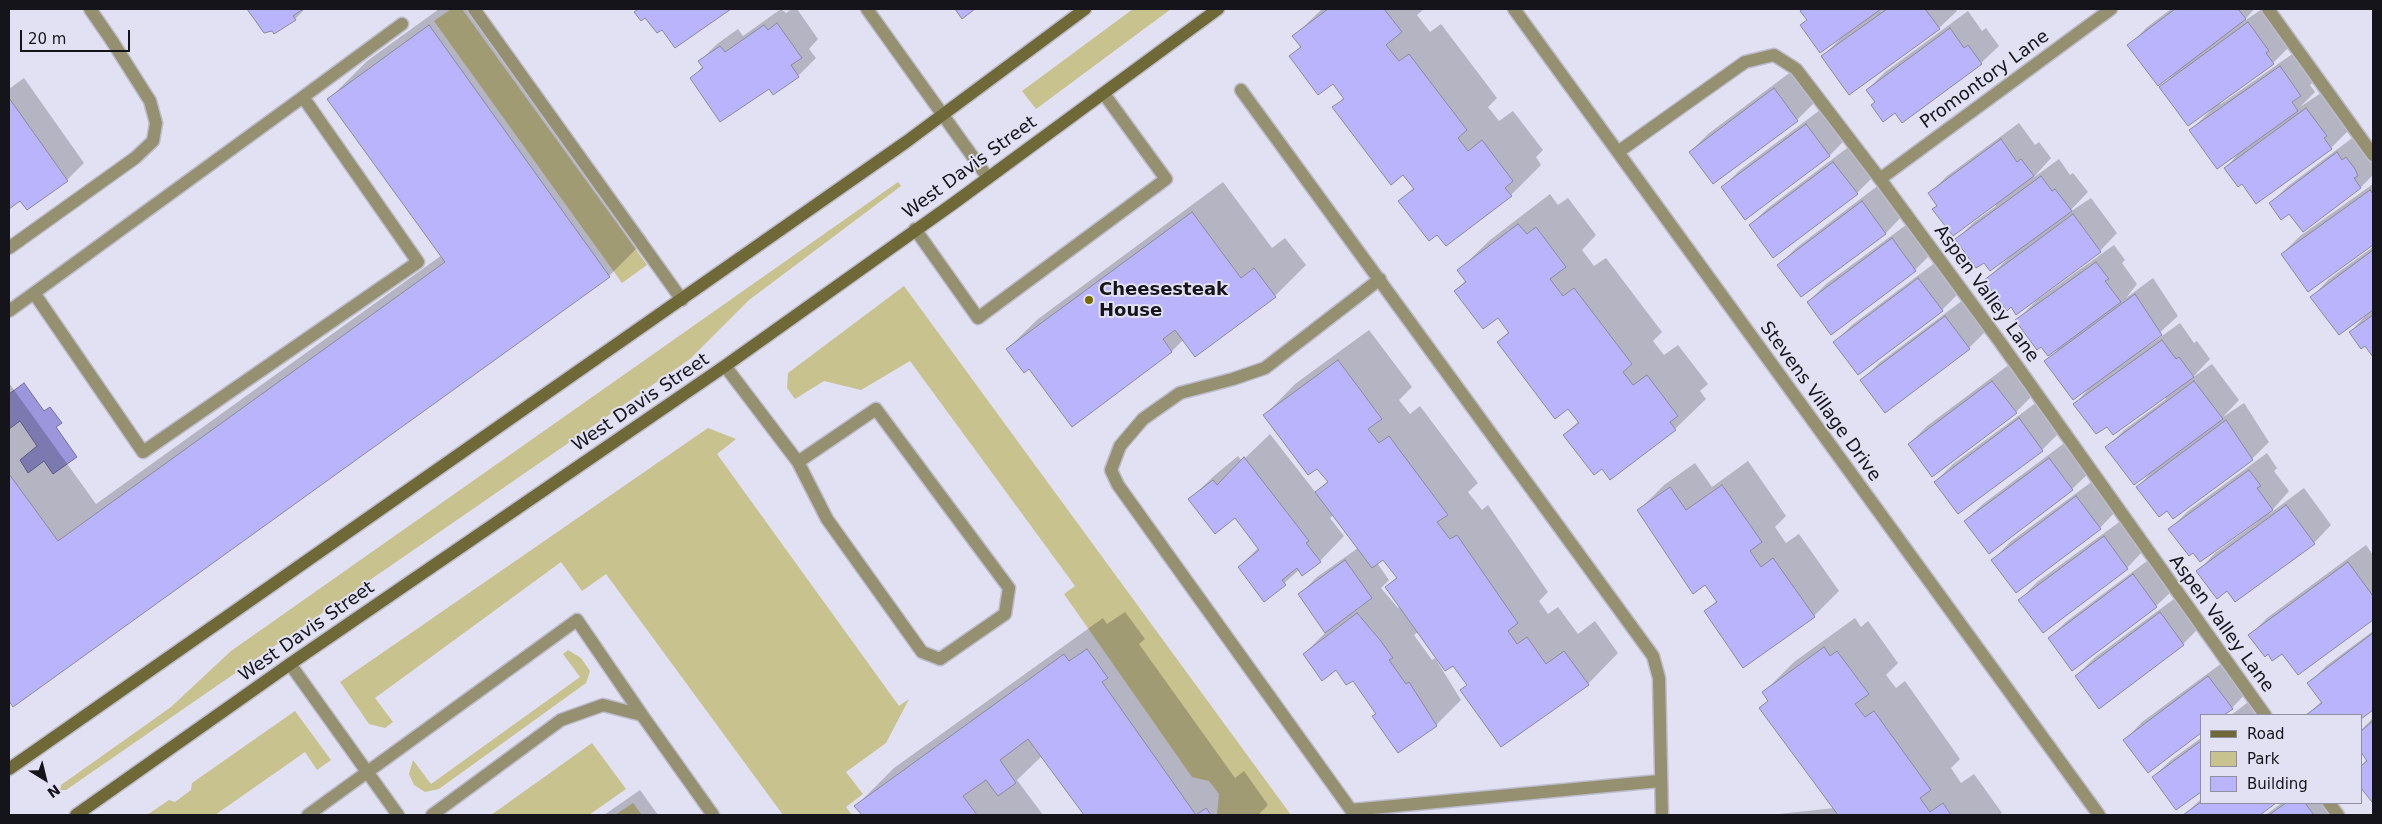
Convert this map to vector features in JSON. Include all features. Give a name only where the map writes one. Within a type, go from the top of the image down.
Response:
[{"type":"main road","points":[[9,769],[682,300],[944,115],[1086,9]]},
{"type":"main road","name":"West Davis Street","points":[[76,815],[290,664],[725,366],[1104,94],[1218,9]]},
{"type":"street","points":[[9,248],[135,158],[153,141],[156,123],[150,101],[90,9]]},
{"type":"street","points":[[474,9],[682,300]]},
{"type":"street","points":[[867,9],[988,178]]},
{"type":"street","name":"Stevens Village Drive","points":[[1514,9],[2098,815]]},
{"type":"street","name":"Promontory Lane","points":[[1880,178],[2111,9]]},
{"type":"street","points":[[2268,9],[2373,155]]},
{"type":"street","points":[[9,311],[402,24]]},
{"type":"street","name":"Aspen Valley Lane","points":[[1618,152],[1745,62],[1774,56],[1796,69],[1880,178],[2000,342],[2264,714]]},
{"type":"street","points":[[1241,90],[1653,656],[1658,678],[1662,815]]},
{"type":"street","points":[[915,229],[978,318],[1166,179],[1104,94]]},
{"type":"street","points":[[34,293],[143,452],[418,262],[303,97]]},
{"type":"street","points":[[1380,279],[1265,368],[1234,379],[1180,393],[1143,419],[1120,446],[1111,470],[1118,485],[1351,810],[1660,781]]},
{"type":"street","points":[[725,366],[798,462],[827,519],[922,652],[940,659],[1005,614],[1009,588],[876,409],[798,462]]},
{"type":"street","points":[[308,815],[577,620],[713,815]]},
{"type":"street","points":[[290,664],[398,815]]},
{"type":"street","points":[[432,815],[561,720],[603,705],[642,715]]},
{"type":"street","points":[[2330,804],[2338,815]]},
{"type":"green space","points":[[451,9],[462,9],[647,265],[622,283],[434,21]]},
{"type":"green space","points":[[1133,9],[1171,9],[1036,109],[1022,91]]},
{"type":"green space","points":[[898,182],[901,186],[749,300],[690,359],[66,790],[60,790],[61,785],[171,707],[231,651]]},
{"type":"green space","points":[[904,286],[1291,815],[1217,815],[1219,794],[1209,781],[1192,777],[1064,594],[1075,586],[910,361],[861,390],[824,381],[795,399],[787,388],[788,373]]},
{"type":"green space","points":[[708,428],[736,439],[717,454],[899,706],[909,699],[886,743],[846,772],[863,794],[846,807],[852,815],[783,815],[606,574],[582,591],[561,562],[375,698],[393,722],[385,728],[369,724],[340,682]]},
{"type":"green space","points":[[568,650],[581,658],[590,671],[586,683],[439,789],[425,792],[414,785],[409,774],[413,760],[431,784],[580,677],[563,654]]},
{"type":"green space","points":[[295,711],[331,760],[317,770],[305,752],[215,815],[147,815],[169,800],[175,802],[191,790],[192,783]]},
{"type":"green space","points":[[592,743],[626,789],[589,815],[491,815]]},
{"type":"green space","points":[[633,803],[642,815],[615,815]]},
{"type":"shaded area","points":[[24,383],[44,411],[50,407],[62,423],[56,427],[77,457],[53,474],[44,461],[28,473],[20,460],[37,446],[20,421],[9,429],[9,394]]},
{"type":"building","points":[[247,9],[303,9],[293,16],[296,20],[274,34],[272,31],[264,33]]},
{"type":"building","points":[[638,9],[731,9],[675,48],[662,30],[657,33],[645,18],[641,21],[634,12]]},
{"type":"building","points":[[955,9],[975,9],[962,19]]},
{"type":"building","points":[[1328,9],[1384,9],[1402,32],[1386,45],[1399,61],[1409,54],[1467,130],[1458,138],[1468,151],[1482,140],[1513,181],[1505,188],[1512,196],[1446,246],[1437,235],[1429,241],[1398,201],[1414,189],[1403,175],[1391,185],[1332,107],[1344,99],[1333,84],[1318,95],[1289,56],[1301,47],[1292,36]]},
{"type":"building","points":[[1803,9],[1881,9],[1820,53],[1800,25],[1807,20],[1800,11]]},
{"type":"building","points":[[1887,9],[1925,9],[1940,29],[1849,95],[1821,56]]},
{"type":"building","points":[[2175,9],[2238,9],[2246,19],[2158,86],[2127,45]]},
{"type":"building","points":[[2248,22],[2269,51],[2266,53],[2274,64],[2188,126],[2159,87]]},
{"type":"building","points":[[777,23],[802,58],[791,65],[799,77],[773,95],[769,89],[720,122],[690,78],[703,68],[698,61],[720,46],[725,52],[764,25],[768,30]]},
{"type":"building","points":[[429,25],[610,277],[13,707],[9,701],[9,474],[58,541],[445,262],[327,99]]},
{"type":"building","points":[[1950,28],[1964,48],[1968,45],[1982,64],[1902,123],[1895,113],[1883,122],[1871,105],[1875,102],[1866,90]]},
{"type":"building","points":[[2280,66],[2301,96],[2292,102],[2298,111],[2217,169],[2189,130]]},
{"type":"building","points":[[1774,88],[1798,121],[1713,184],[1689,152]]},
{"type":"building","points":[[9,98],[68,181],[27,210],[20,201],[9,209]]},
{"type":"building","points":[[2306,108],[2327,136],[2324,138],[2332,149],[2256,204],[2242,184],[2238,187],[2224,168]]},
{"type":"building","points":[[1806,124],[1830,156],[1745,220],[1721,187]]},
{"type":"building","points":[[2001,139],[2017,162],[2021,159],[2034,176],[1953,236],[1932,209],[1937,206],[1928,193]]},
{"type":"building","points":[[2337,152],[2342,160],[2346,157],[2355,169],[2358,176],[2354,178],[2361,188],[2303,232],[2289,214],[2281,220],[2269,203]]},
{"type":"building","points":[[1833,162],[1858,194],[1773,258],[1749,225]]},
{"type":"building","points":[[2041,176],[2052,191],[2055,189],[2072,211],[1990,271],[1984,263],[1976,268],[1955,239]]},
{"type":"building","points":[[2370,190],[2373,194],[2373,245],[2308,292],[2281,254]]},
{"type":"building","points":[[1862,201],[1886,234],[1801,297],[1777,265]]},
{"type":"building","points":[[1192,212],[1241,278],[1254,268],[1276,297],[1195,357],[1175,330],[1163,339],[1172,352],[1072,427],[1029,369],[1024,373],[1006,349]]},
{"type":"building","points":[[2073,214],[2101,252],[2016,315],[2011,307],[2007,311],[1984,280]]},
{"type":"building","points":[[1518,224],[1527,234],[1536,227],[1566,267],[1550,279],[1563,296],[1574,288],[1632,364],[1623,372],[1633,385],[1647,375],[1678,416],[1670,422],[1676,430],[1610,480],[1602,469],[1594,475],[1563,435],[1579,423],[1568,409],[1555,419],[1497,342],[1509,333],[1498,318],[1483,329],[1454,291],[1466,282],[1457,270]]},
{"type":"building","points":[[1892,238],[1916,271],[1831,335],[1807,302]]},
{"type":"building","points":[[2373,250],[2373,310],[2339,335],[2310,297]]},
{"type":"building","points":[[2096,262],[2109,279],[2105,281],[2121,302],[2048,356],[2041,347],[2037,350],[2015,320]]},
{"type":"building","points":[[1918,278],[1943,311],[1858,375],[1833,342]]},
{"type":"building","points":[[2135,294],[2162,335],[2073,400],[2044,361]]},
{"type":"building","points":[[2373,315],[2373,357],[2365,346],[2361,349],[2349,332]]},
{"type":"building","points":[[1945,316],[1970,349],[1885,413],[1860,380]]},
{"type":"building","points":[[2162,340],[2176,359],[2179,357],[2194,377],[2113,435],[2107,427],[2096,434],[2073,404]]},
{"type":"building","points":[[1338,360],[1382,419],[1368,429],[1379,443],[1389,436],[1448,515],[1437,522],[1450,539],[1457,535],[1518,623],[1508,631],[1517,644],[1527,637],[1546,664],[1564,651],[1589,685],[1501,747],[1460,690],[1467,685],[1453,666],[1445,671],[1385,587],[1397,578],[1383,560],[1372,568],[1315,492],[1328,482],[1317,469],[1308,475],[1263,415]]},
{"type":"building","points":[[1992,381],[2017,413],[1932,477],[1908,444]]},
{"type":"building","points":[[2194,381],[2223,419],[2134,485],[2105,447]]},
{"type":"building","points":[[2019,418],[2043,451],[1958,514],[1934,482]]},
{"type":"building","points":[[2226,420],[2253,460],[2173,519],[2167,511],[2159,517],[2136,487]]},
{"type":"building","points":[[1244,457],[1309,541],[1306,543],[1321,562],[1302,576],[1297,568],[1282,580],[1286,585],[1264,602],[1238,567],[1259,550],[1235,518],[1215,534],[1188,499],[1213,480],[1217,485]]},
{"type":"building","points":[[2049,458],[2073,490],[1989,554],[1964,521]]},
{"type":"building","points":[[2249,470],[2261,486],[2257,488],[2273,510],[2200,562],[2193,553],[2189,556],[2168,529]]},
{"type":"building","points":[[1722,485],[1762,542],[1750,551],[1761,567],[1773,558],[1815,617],[1743,668],[1704,611],[1717,602],[1705,585],[1693,594],[1637,510],[1670,487],[1686,510]]},
{"type":"building","points":[[2076,496],[2101,529],[2016,593],[1991,560]]},
{"type":"building","points":[[2286,505],[2315,544],[2235,602],[2227,591],[2217,599],[2196,571]]},
{"type":"building","points":[[2104,536],[2128,569],[2043,633],[2018,600]]},
{"type":"building","points":[[1345,560],[1372,598],[1325,633],[1298,594]]},
{"type":"building","points":[[2348,562],[2373,596],[2373,620],[2298,675],[2282,654],[2272,661],[2268,654],[2265,657],[2248,635]]},
{"type":"building","points":[[2133,574],[2157,607],[2072,671],[2048,638]]},
{"type":"building","points":[[2160,612],[2184,645],[2099,709],[2075,676]]},
{"type":"building","points":[[1357,613],[1393,658],[1389,660],[1406,684],[1409,682],[1437,726],[1398,753],[1372,716],[1376,714],[1353,681],[1346,685],[1336,670],[1322,681],[1303,654]]},
{"type":"building","points":[[2373,633],[2373,710],[2362,718],[2362,714],[2307,714],[2322,703],[2307,683]]},
{"type":"building","points":[[1824,647],[1830,656],[1837,651],[1869,694],[1855,704],[1865,717],[1874,711],[1931,790],[1920,798],[1930,812],[1943,803],[1951,815],[1838,815],[1759,708],[1768,701],[1762,692]]},
{"type":"building","points":[[1087,649],[1108,678],[1102,682],[1196,815],[1084,815],[1028,739],[1000,760],[1016,783],[998,796],[986,780],[963,796],[977,815],[862,815],[854,806],[1064,654],[1069,661]]},
{"type":"building","points":[[2208,676],[2233,709],[2226,714],[2200,714],[2200,734],[2148,773],[2123,740]]},
{"type":"building","points":[[2373,721],[2372,802],[2362,789],[2362,765],[2367,761],[2362,754],[2362,730]]},
{"type":"building","points":[[2200,742],[2200,793],[2176,810],[2152,777]]},
{"type":"building","points":[[2200,803],[2275,804],[2260,815],[2183,815]]},
{"type":"building","points":[[2285,804],[2306,804],[2314,815],[2269,815]]},
{"type":"building","points":[[1206,808],[1211,815],[1196,815]]},
{"type":"place","name":"Cheesesteak House","points":[[1089,300]]}]
